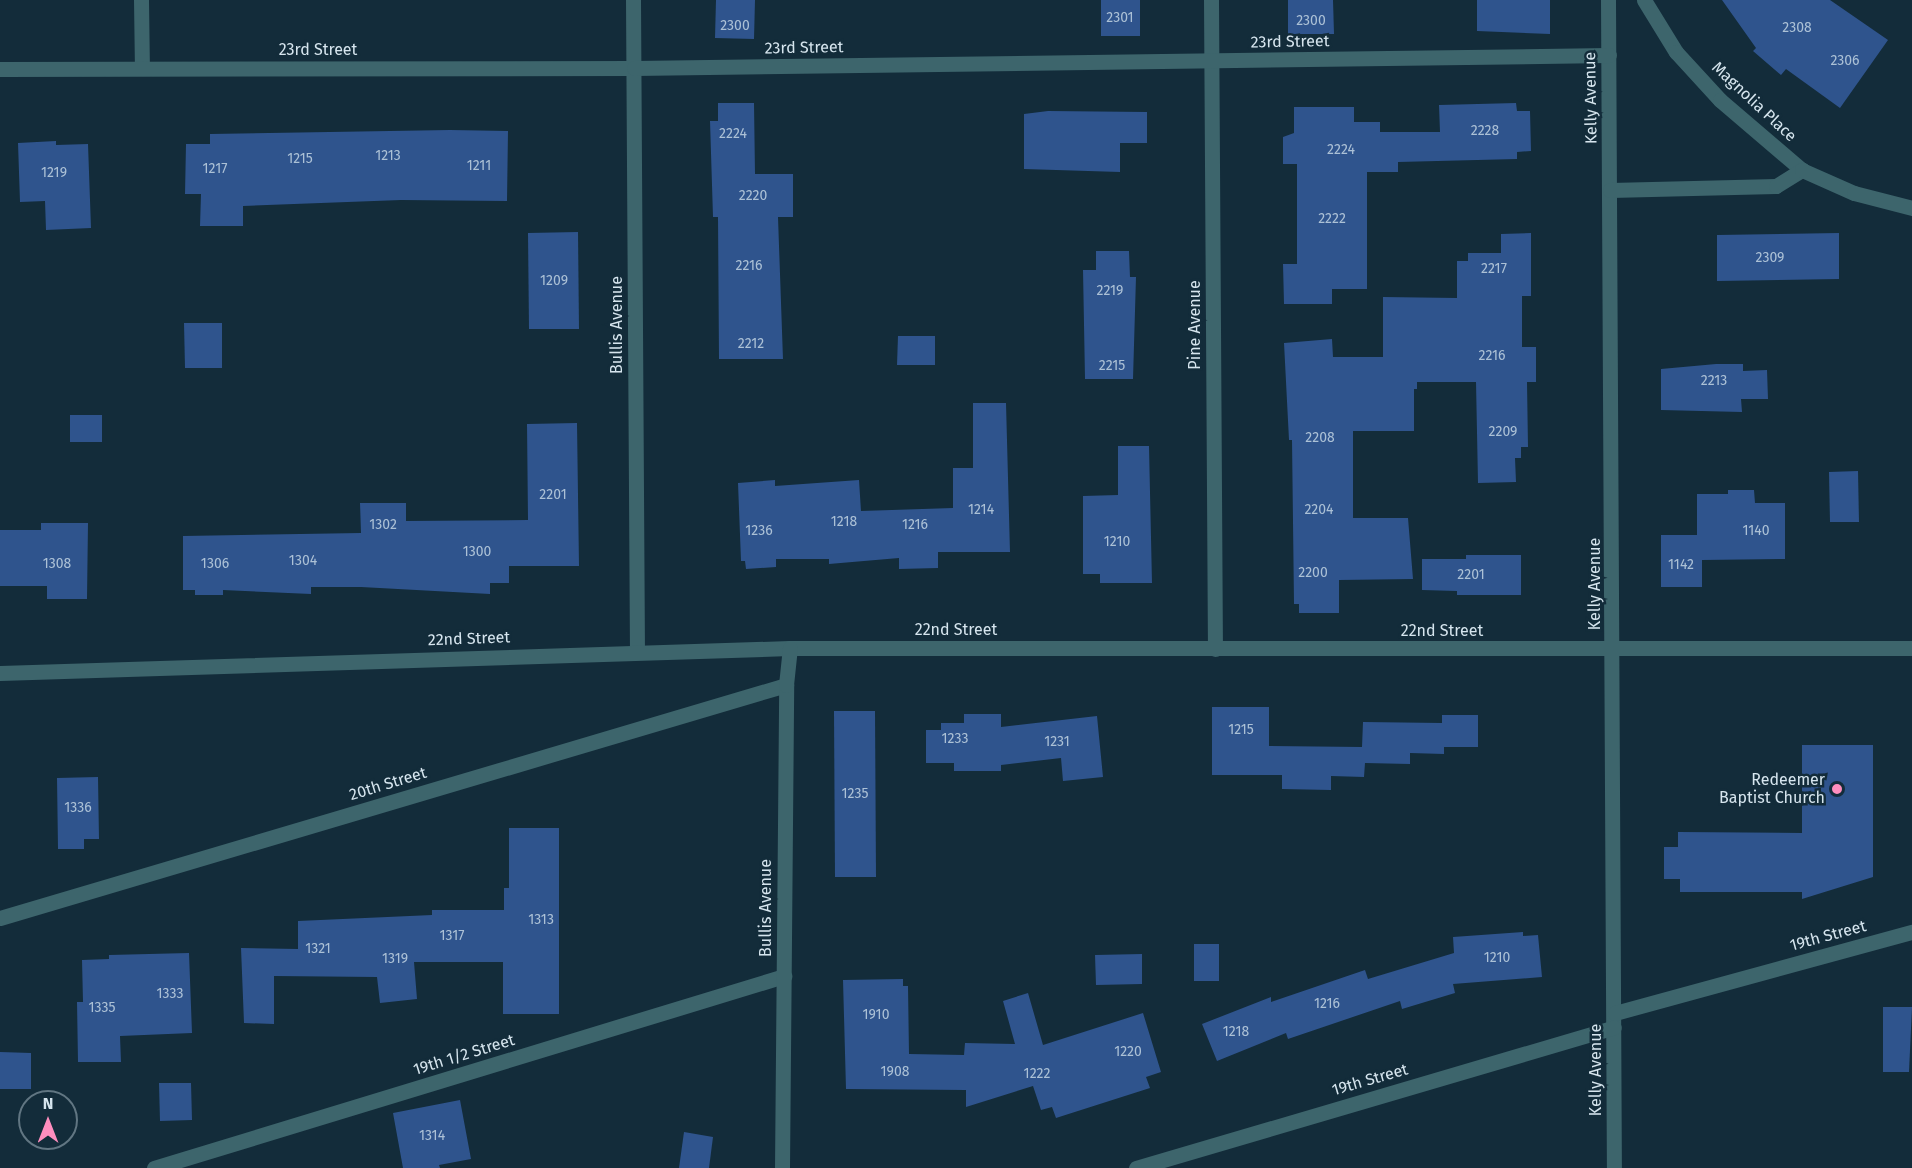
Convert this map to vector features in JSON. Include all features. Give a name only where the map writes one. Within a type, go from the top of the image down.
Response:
[{"type":"street","points":[[141,0],[142,68]]},
{"type":"street","name":"Bullis Avenue","points":[[633,0],[637,651]]},
{"type":"street","name":"Pine Avenue","points":[[1211,0],[1215,649]]},
{"type":"street","name":"Kelly Avenue","points":[[1608,0],[1614,1168]]},
{"type":"street","name":"Magnolia Place","points":[[1644,0],[1676,52],[1720,100],[1802,170],[1854,193],[1912,208]]},
{"type":"street","name":"23rd Street","points":[[0,69],[634,68],[1609,56]]},
{"type":"street","points":[[1610,190],[1776,186],[1802,170]]},
{"type":"street","name":"Bullis Avenue","points":[[782,1168],[786,685],[790,648]]},
{"type":"street","name":"22nd Street","points":[[0,673],[637,651],[790,648],[1912,648]]},
{"type":"street","name":"20th Street","points":[[0,918],[786,685]]},
{"type":"street","name":"19th Street","points":[[1136,1168],[1614,1020],[1912,932]]},
{"type":"street","name":"19th 1/2 Street","points":[[154,1168],[784,976]]},
{"type":"building","points":[[716,0],[755,0],[754,39],[715,38]]},
{"type":"building","points":[[1101,0],[1140,0],[1140,36],[1101,36]]},
{"type":"building","points":[[1288,0],[1333,0],[1334,34],[1288,34]]},
{"type":"building","points":[[1477,0],[1550,0],[1550,34],[1477,31]]},
{"type":"building","points":[[1722,0],[1830,0],[1888,40],[1840,108],[1786,69],[1781,75],[1753,51],[1756,48]]},
{"type":"building","points":[[718,103],[754,103],[755,174],[793,174],[793,217],[778,217],[783,359],[719,359],[718,217],[713,217],[710,121],[718,121]]},
{"type":"building","points":[[1516,103],[1517,111],[1530,111],[1531,151],[1517,152],[1517,159],[1398,162],[1398,172],[1367,172],[1367,289],[1332,289],[1332,304],[1284,304],[1283,264],[1297,264],[1297,164],[1283,164],[1283,137],[1294,133],[1294,107],[1354,107],[1354,122],[1380,122],[1380,132],[1440,132],[1439,105]]},
{"type":"building","points":[[1048,111],[1147,112],[1147,143],[1120,143],[1120,172],[1024,169],[1024,114]]},
{"type":"building","points":[[508,131],[507,201],[401,200],[243,206],[243,226],[200,226],[201,194],[185,194],[186,144],[210,144],[210,134]]},
{"type":"building","points":[[56,141],[56,145],[88,144],[91,228],[46,230],[45,201],[20,202],[18,143]]},
{"type":"building","points":[[578,232],[579,329],[529,329],[528,233]]},
{"type":"building","points":[[1531,233],[1531,296],[1522,296],[1522,347],[1536,347],[1536,382],[1527,382],[1528,447],[1521,447],[1521,458],[1515,458],[1516,482],[1478,483],[1476,382],[1417,382],[1417,389],[1414,389],[1414,431],[1353,431],[1353,518],[1408,518],[1413,579],[1339,580],[1339,613],[1299,613],[1299,604],[1294,604],[1292,440],[1289,440],[1284,343],[1332,339],[1333,357],[1383,357],[1383,297],[1457,298],[1457,261],[1468,261],[1468,253],[1501,253],[1501,234]]},
{"type":"building","points":[[1839,233],[1839,279],[1717,281],[1717,235]]},
{"type":"building","points":[[1096,251],[1129,251],[1130,277],[1136,277],[1133,379],[1085,379],[1083,270],[1096,270]]},
{"type":"building","points":[[184,323],[222,323],[222,368],[185,368]]},
{"type":"building","points":[[898,336],[935,336],[935,365],[897,365]]},
{"type":"building","points":[[1743,364],[1743,371],[1767,370],[1768,399],[1741,399],[1742,412],[1661,410],[1661,369]]},
{"type":"building","points":[[973,403],[1006,403],[1010,552],[938,552],[938,568],[899,569],[899,558],[829,564],[829,559],[776,559],[776,567],[746,569],[745,561],[741,561],[738,483],[775,480],[775,486],[859,480],[861,511],[953,508],[953,468],[973,468]]},
{"type":"building","points":[[70,415],[102,415],[102,442],[70,442]]},
{"type":"building","points":[[577,423],[579,566],[509,566],[509,583],[490,583],[490,594],[361,587],[311,587],[311,594],[223,590],[223,595],[195,595],[195,590],[183,590],[183,536],[361,533],[360,503],[406,503],[406,521],[528,520],[527,424]]},
{"type":"building","points":[[1118,446],[1149,446],[1152,583],[1100,583],[1100,574],[1083,574],[1083,496],[1118,495]]},
{"type":"building","points":[[1858,471],[1859,522],[1830,522],[1829,472]]},
{"type":"building","points":[[1728,490],[1754,490],[1755,503],[1785,503],[1785,559],[1702,560],[1702,587],[1661,587],[1661,535],[1697,535],[1697,494],[1728,494]]},
{"type":"building","points":[[41,523],[88,523],[87,599],[47,599],[47,586],[0,586],[0,530],[41,530]]},
{"type":"building","points":[[1466,555],[1521,555],[1521,595],[1457,595],[1457,591],[1422,590],[1422,559],[1466,559]]},
{"type":"building","points":[[1212,707],[1269,707],[1269,746],[1362,747],[1363,722],[1442,723],[1442,715],[1478,715],[1478,747],[1444,747],[1444,754],[1410,753],[1410,764],[1365,763],[1364,777],[1331,776],[1331,790],[1282,789],[1282,775],[1212,775]]},
{"type":"building","points":[[834,711],[875,711],[876,877],[835,877]]},
{"type":"building","points":[[964,714],[1001,714],[1001,727],[1097,716],[1103,777],[1063,781],[1061,758],[1001,765],[1001,771],[954,771],[954,763],[926,763],[926,730],[941,730],[941,723],[964,723]]},
{"type":"building","name":"Redeemer Baptist Church","points":[[1802,745],[1873,745],[1873,877],[1802,899],[1802,892],[1680,892],[1680,879],[1664,879],[1664,847],[1678,847],[1678,832],[1802,833]]},
{"type":"building","points":[[98,777],[99,839],[84,839],[84,849],[58,849],[57,778]]},
{"type":"building","points":[[509,828],[559,828],[559,1014],[503,1014],[503,962],[414,962],[417,999],[380,1003],[377,977],[274,976],[274,1024],[244,1023],[241,948],[298,949],[298,921],[432,915],[432,910],[504,910],[504,888],[509,888]]},
{"type":"building","points":[[1523,932],[1523,936],[1538,935],[1542,977],[1453,984],[1455,993],[1402,1009],[1400,1001],[1288,1039],[1286,1033],[1217,1061],[1202,1024],[1271,997],[1271,1002],[1365,970],[1368,979],[1454,953],[1453,937]]},
{"type":"building","points":[[1194,944],[1219,944],[1219,981],[1194,981]]},
{"type":"building","points":[[189,953],[192,1033],[120,1036],[121,1062],[78,1062],[77,1002],[83,1002],[82,960],[109,959],[109,955]]},
{"type":"building","points":[[1142,954],[1142,984],[1096,985],[1095,955]]},
{"type":"building","points":[[903,979],[903,986],[908,986],[909,1054],[964,1055],[965,1043],[1015,1044],[1003,1001],[1028,993],[1043,1045],[1143,1013],[1161,1072],[1146,1077],[1150,1088],[1056,1118],[1052,1107],[1041,1110],[1033,1086],[966,1107],[966,1090],[846,1089],[843,980]]},
{"type":"building","points":[[1883,1007],[1912,1007],[1909,1072],[1883,1072]]},
{"type":"building","points":[[0,1052],[31,1053],[31,1089],[0,1089]]},
{"type":"building","points":[[159,1083],[191,1083],[192,1120],[160,1121]]},
{"type":"building","points":[[460,1100],[471,1159],[439,1165],[440,1168],[403,1168],[393,1113]]},
{"type":"building","points":[[684,1132],[713,1137],[709,1168],[679,1168]]},
{"type":"place","name":"Redeemer Baptist Church","points":[[1837,789]]}]
